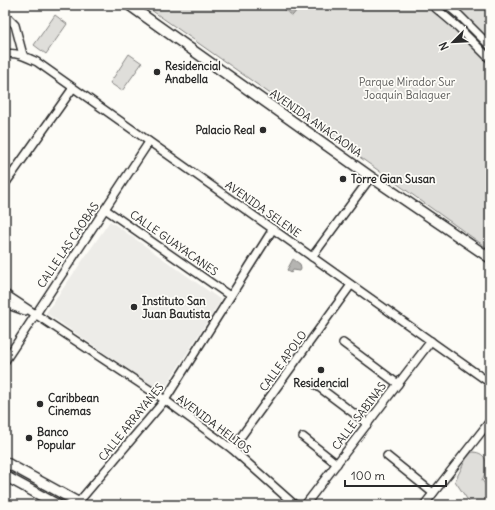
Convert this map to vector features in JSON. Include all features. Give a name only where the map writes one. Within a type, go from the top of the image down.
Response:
[{"type":"main road","name":"AVENIDA ANACAONA","points":[[129,5],[371,177],[490,258]]},
{"type":"main road","points":[[5,462],[79,504]]},
{"type":"main road","points":[[5,476],[58,505]]},
{"type":"street","points":[[432,5],[458,27],[490,59]]},
{"type":"street","points":[[447,5],[460,15],[490,46]]},
{"type":"street","points":[[5,15],[14,25],[23,55]]},
{"type":"street","name":"AVENIDA SELENE","points":[[5,54],[12,53],[23,55],[37,62],[490,383]]},
{"type":"street","points":[[5,184],[73,88]]},
{"type":"street","name":"CALLE LAS CAOBAS","points":[[5,361],[150,142]]},
{"type":"street","points":[[312,257],[371,177]]},
{"type":"street","name":"CALLE GUAYACANES","points":[[105,209],[230,296]]},
{"type":"street","name":"CALLE ARRAYANES","points":[[79,504],[164,400],[273,230]]},
{"type":"street","name":"CALLE APOLO","points":[[232,449],[351,285]]},
{"type":"street","name":"AVENIDA HELIOS","points":[[5,294],[164,400],[232,449],[295,505]]},
{"type":"street","name":"AVENIDA HELIOS","points":[[5,304],[35,315]]},
{"type":"street","name":"CALLE SABINAS","points":[[305,505],[431,341]]},
{"type":"street","points":[[342,343],[398,384]]},
{"type":"street","points":[[316,385],[368,424]]},
{"type":"street","points":[[424,505],[490,420]]},
{"type":"street","points":[[303,437],[337,464]]},
{"type":"street","points":[[387,456],[433,493]]},
{"type":"shaded area","points":[[278,5],[296,5],[298,9],[292,16]]},
{"type":"shaded area","name":"Instituto San Juan Bautista","points":[[110,221],[221,300],[162,392],[46,313]]},
{"type":"shaded area","points":[[293,259],[300,264],[301,269],[300,271],[293,270],[291,273],[287,270]]},
{"type":"green space","name":"Parque Mirador Sur Joaquín Balaguer","points":[[144,5],[490,5],[490,250],[274,96]]},
{"type":"green space","points":[[55,15],[67,24],[46,54],[34,45]]},
{"type":"green space","points":[[129,54],[142,63],[122,91],[110,83]]},
{"type":"green space","points":[[472,452],[482,455],[486,462],[486,471],[482,480],[490,491],[490,500],[485,505],[471,505],[455,481],[466,459]]},
{"type":"place","name":"Residencial Anabella","points":[[157,72]]},
{"type":"place","name":"Palacio Real","points":[[263,130]]},
{"type":"place","name":"Torre Gian Susan","points":[[343,179]]},
{"type":"place","name":"Instituto San Juan Bautista","points":[[134,307]]},
{"type":"place","name":"Residencial","points":[[321,370]]},
{"type":"place","name":"Caribbean Cinemas","points":[[40,404]]},
{"type":"place","name":"Banco Popular","points":[[29,438]]}]
